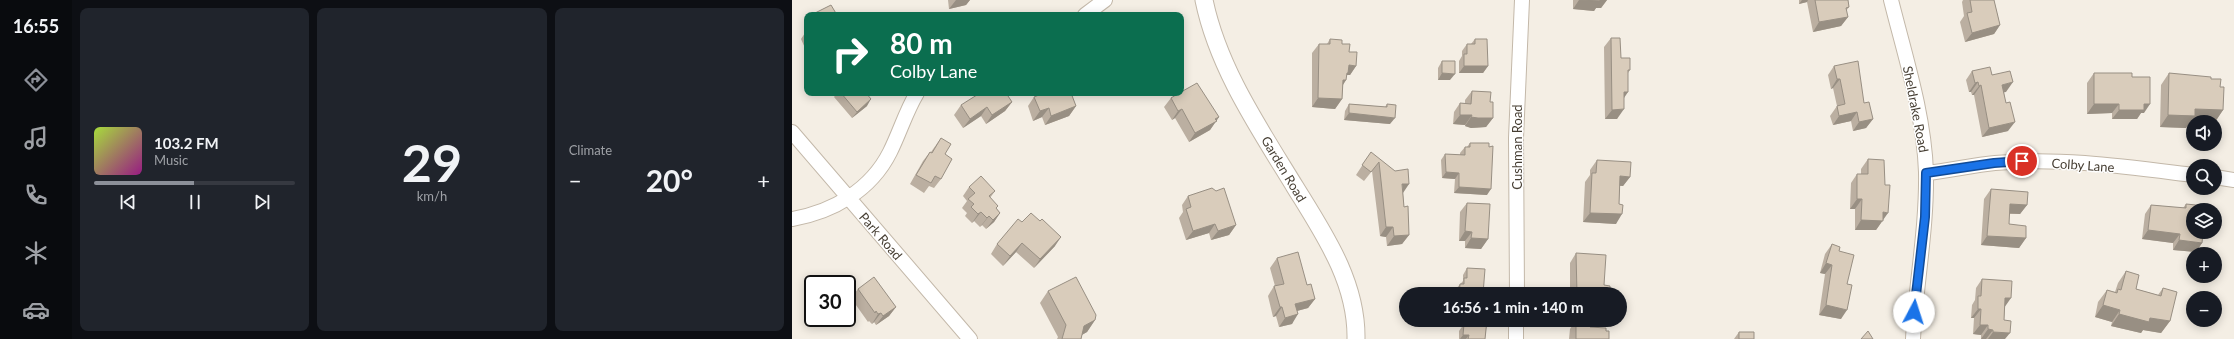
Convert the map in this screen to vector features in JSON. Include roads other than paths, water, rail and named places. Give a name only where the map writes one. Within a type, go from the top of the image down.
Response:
[{"type":"street","points":[[1089,12],[1105,0]]},
{"type":"street","name":"Garden Road","points":[[1204,0],[1216,45],[1226,69],[1266,140],[1328,240],[1340,268],[1353,307],[1356,339]]},
{"type":"street","name":"Cushman Road","points":[[1516,287],[1516,138],[1522,0]]},
{"type":"street","name":"Sheldrake Road","points":[[1891,0],[1919,113],[1926,173],[1925,217],[1915,298],[1913,339]]},
{"type":"street","points":[[792,219],[849,199],[862,189],[883,163],[916,96]]},
{"type":"street","name":"Park Road","points":[[792,132],[970,339]]},
{"type":"street","name":"Colby Lane","points":[[1926,173],[1994,163],[2022,161],[2143,169],[2186,174]]},
{"type":"street","points":[[2222,179],[2234,180]]},
{"type":"street","points":[[1516,327],[1516,339]]}]
